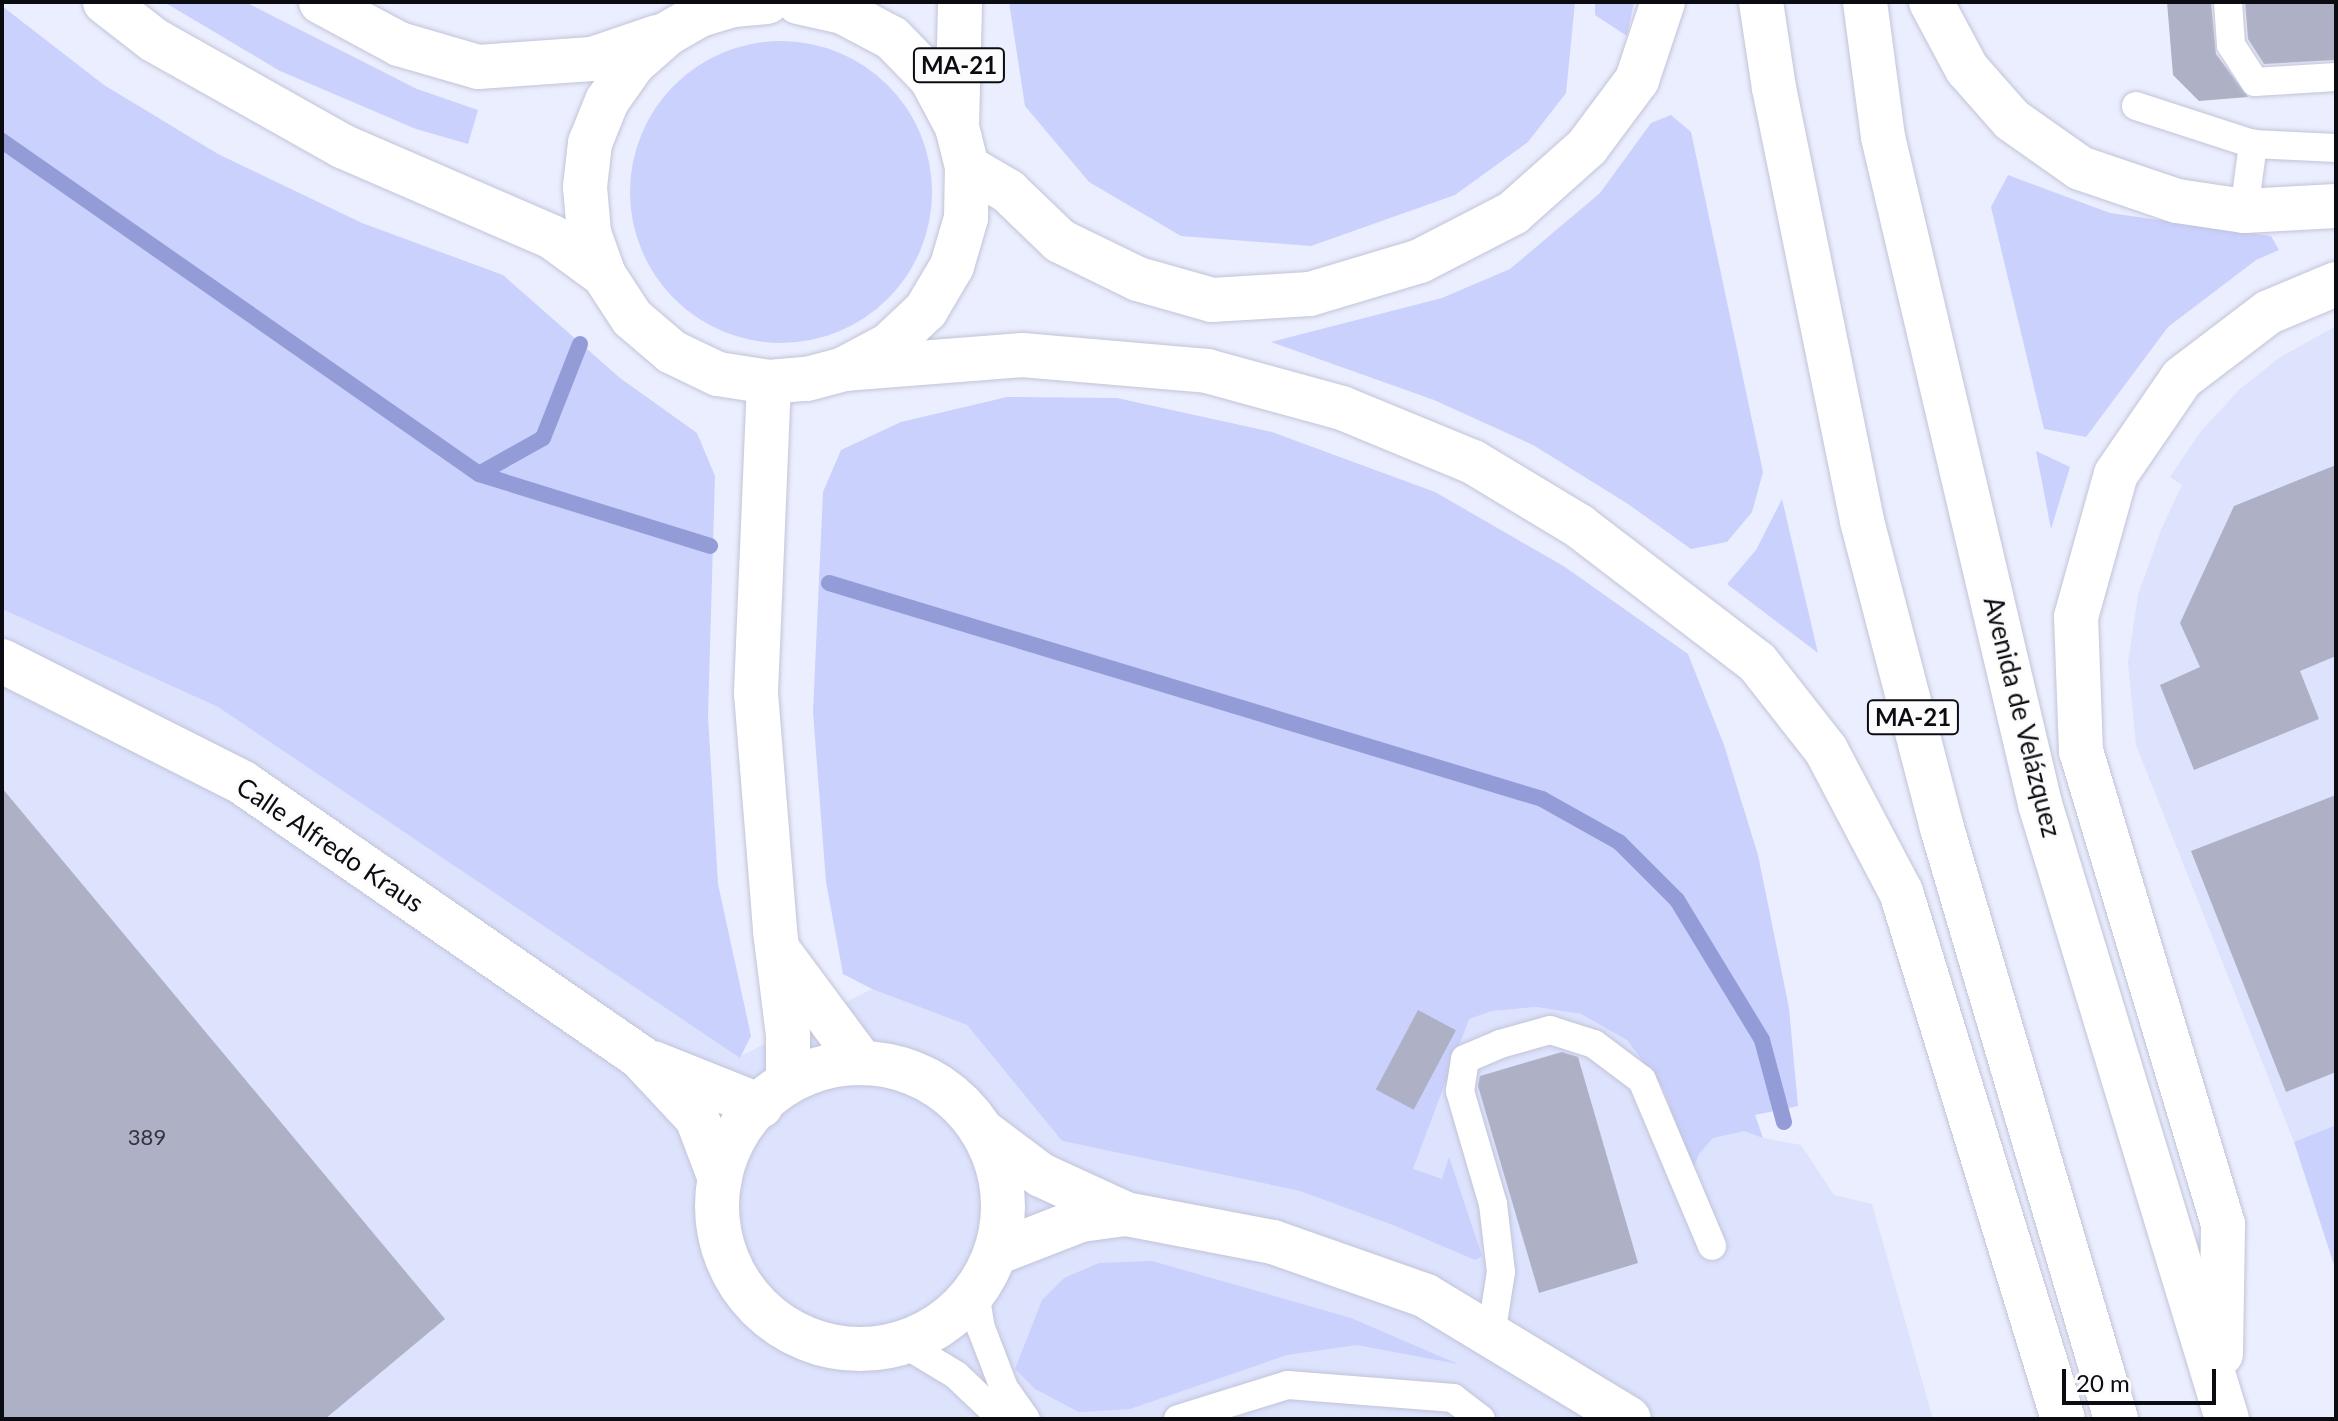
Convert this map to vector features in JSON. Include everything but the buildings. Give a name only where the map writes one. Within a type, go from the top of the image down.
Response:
[{"type":"main road","points":[[105,2],[154,40],[342,146],[552,237],[604,275]]},
{"type":"main road","points":[[321,2],[399,44],[478,67],[592,59],[667,34]]},
{"type":"main road","points":[[798,2],[843,12],[892,38],[931,78],[962,147],[966,218],[952,266],[926,310],[889,345],[844,369]]},
{"type":"main road","name":"MA-21","points":[[960,2],[962,147]]},
{"type":"main road","points":[[962,147],[1060,241],[1138,279],[1212,300],[1310,294],[1420,261],[1513,213],[1587,147],[1637,80],[1663,2]]},
{"type":"main road","name":"MA-21","points":[[1761,2],[1774,88],[1862,521],[1942,828],[2116,1419]]},
{"type":"main road","name":"Avenida de Velázquez","points":[[1865,2],[1883,137],[2040,804],[2224,1408]]},
{"type":"main road","points":[[1931,2],[1967,69],[2012,120],[2080,168],[2177,201],[2244,211],[2336,206]]},
{"type":"main road","points":[[746,3],[698,16],[667,34],[633,64],[607,101],[590,143],[585,187],[589,233],[604,275],[632,318],[672,352],[718,374],[769,382],[807,379],[844,369],[1022,355],[1207,371],[1342,408],[1473,462],[1579,526],[1757,662],[1826,750],[1901,892],[2063,1419]]},
{"type":"main road","points":[[2224,1408],[2223,1224],[2081,752],[2076,617],[2116,474],[2182,378],[2269,312],[2336,284]]},
{"type":"main road","points":[[769,382],[756,693],[788,1035],[774,1093]]},
{"type":"main road","name":"Calle Alfredo Kraus","points":[[2,661],[243,783],[640,1057],[697,1118],[720,1179]]},
{"type":"main road","points":[[780,952],[862,1063]]},
{"type":"main road","name":"Calle Alfredo Kraus","points":[[640,1057],[774,1093]]},
{"type":"main road","points":[[981,1130],[998,1165],[1004,1210],[996,1253],[975,1292],[943,1323],[903,1343],[857,1350],[812,1341],[772,1319],[741,1286],[723,1250],[717,1211],[720,1179],[741,1131],[774,1093],[819,1065],[862,1063],[906,1070],[947,1092],[981,1130],[1041,1175],[1126,1214],[1273,1242],[1426,1296],[1629,1419]]},
{"type":"main road","points":[[996,1253],[1081,1220],[1126,1214]]},
{"type":"lane","points":[[2228,2],[2231,45],[2255,82],[2336,77]]},
{"type":"lane","points":[[2136,106],[2253,144],[2336,148]]},
{"type":"lane","points":[[2244,211],[2253,144]]},
{"type":"lane","points":[[1491,1335],[1501,1272],[1495,1218],[1460,1091],[1465,1059],[1500,1044],[1550,1030],[1594,1044],[1642,1080],[1712,1246]]},
{"type":"lane","points":[[975,1292],[981,1328],[1004,1388],[1026,1419]]},
{"type":"lane","points":[[903,1343],[956,1375],[994,1411],[1012,1419]]},
{"type":"lane","points":[[1178,1419],[1288,1385],[1453,1398],[1481,1419]]},
{"type":"shaded area","points":[[164,2],[245,2],[417,89],[478,110],[468,144],[416,129],[280,71]]},
{"type":"shaded area","points":[[1009,2],[1575,2],[1566,93],[1528,142],[1455,195],[1311,246],[1181,236],[1089,182],[1025,106]]},
{"type":"shaded area","points":[[1595,2],[1634,2],[1627,36],[1595,15]]},
{"type":"shaded area","points":[[2,6],[104,85],[218,154],[362,223],[503,275],[620,378],[697,433],[715,476],[708,716],[718,884],[751,1036],[740,1058],[218,707],[2,609]]},
{"type":"shaded area","points":[[781,41],[810,44],[839,53],[865,67],[888,85],[906,108],[920,134],[929,163],[932,192],[929,221],[920,250],[906,276],[888,299],[865,317],[839,331],[810,340],[781,343],[752,340],[723,331],[697,317],[674,299],[656,276],[642,250],[633,221],[630,192],[633,163],[642,134],[656,108],[674,85],[697,67],[723,53],[752,44]]},
{"type":"shaded area","points":[[1671,115],[1691,132],[1763,472],[1752,512],[1727,542],[1691,549],[1628,504],[1533,445],[1434,400],[1271,342],[1442,298],[1510,269],[1600,193],[1651,123]]},
{"type":"shaded area","points":[[2008,175],[2110,213],[2271,236],[2279,250],[2256,260],[2168,327],[2086,437],[2044,429],[1991,207]]},
{"type":"shaded area","points":[[2336,326],[2336,1125],[2294,1142],[2136,745],[2128,662],[2138,595],[2161,530],[2182,485],[2170,477],[2201,431],[2240,389],[2279,358]]},
{"type":"shaded area","points":[[1007,397],[1117,398],[1272,432],[1435,492],[1565,567],[1688,654],[1724,745],[1758,855],[1789,1008],[1798,1106],[1755,1115],[1763,1138],[1744,1131],[1713,1138],[1699,1154],[1692,1171],[1664,1090],[1628,1041],[1581,1014],[1536,1007],[1492,1011],[1469,1019],[1413,1169],[1442,1179],[1449,1157],[1482,1256],[1475,1260],[1393,1225],[1300,1191],[1062,1141],[967,1025],[872,989],[843,974],[826,882],[813,712],[823,492],[841,450],[901,422]]},
{"type":"shaded area","points":[[2036,451],[2070,467],[2051,529]]},
{"type":"shaded area","points":[[1782,499],[1818,653],[1727,584],[1756,550]]},
{"type":"shaded area","points":[[2,609],[218,707],[739,1057],[872,989],[967,1025],[1062,1141],[1300,1191],[1393,1224],[1468,1019],[1492,1011],[1536,1007],[1581,1014],[1755,1115],[1763,1138],[1801,1145],[1834,1195],[1872,1204],[1933,1419],[2,1419]]},
{"type":"shaded area","points":[[2336,1125],[2336,1271],[2294,1142]]},
{"type":"shaded area","points":[[1152,1261],[1351,1318],[1458,1364],[1357,1345],[1287,1355],[1130,1409],[1079,1412],[1035,1389],[1015,1369],[1042,1300],[1064,1278],[1099,1263]]},
{"type":"waterway","points":[[2,141],[479,474],[710,546]]},
{"type":"waterway","points":[[479,474],[543,438],[580,344]]},
{"type":"waterway","points":[[829,583],[1542,799],[1619,842],[1677,900],[1762,1040],[1784,1122]]}]
